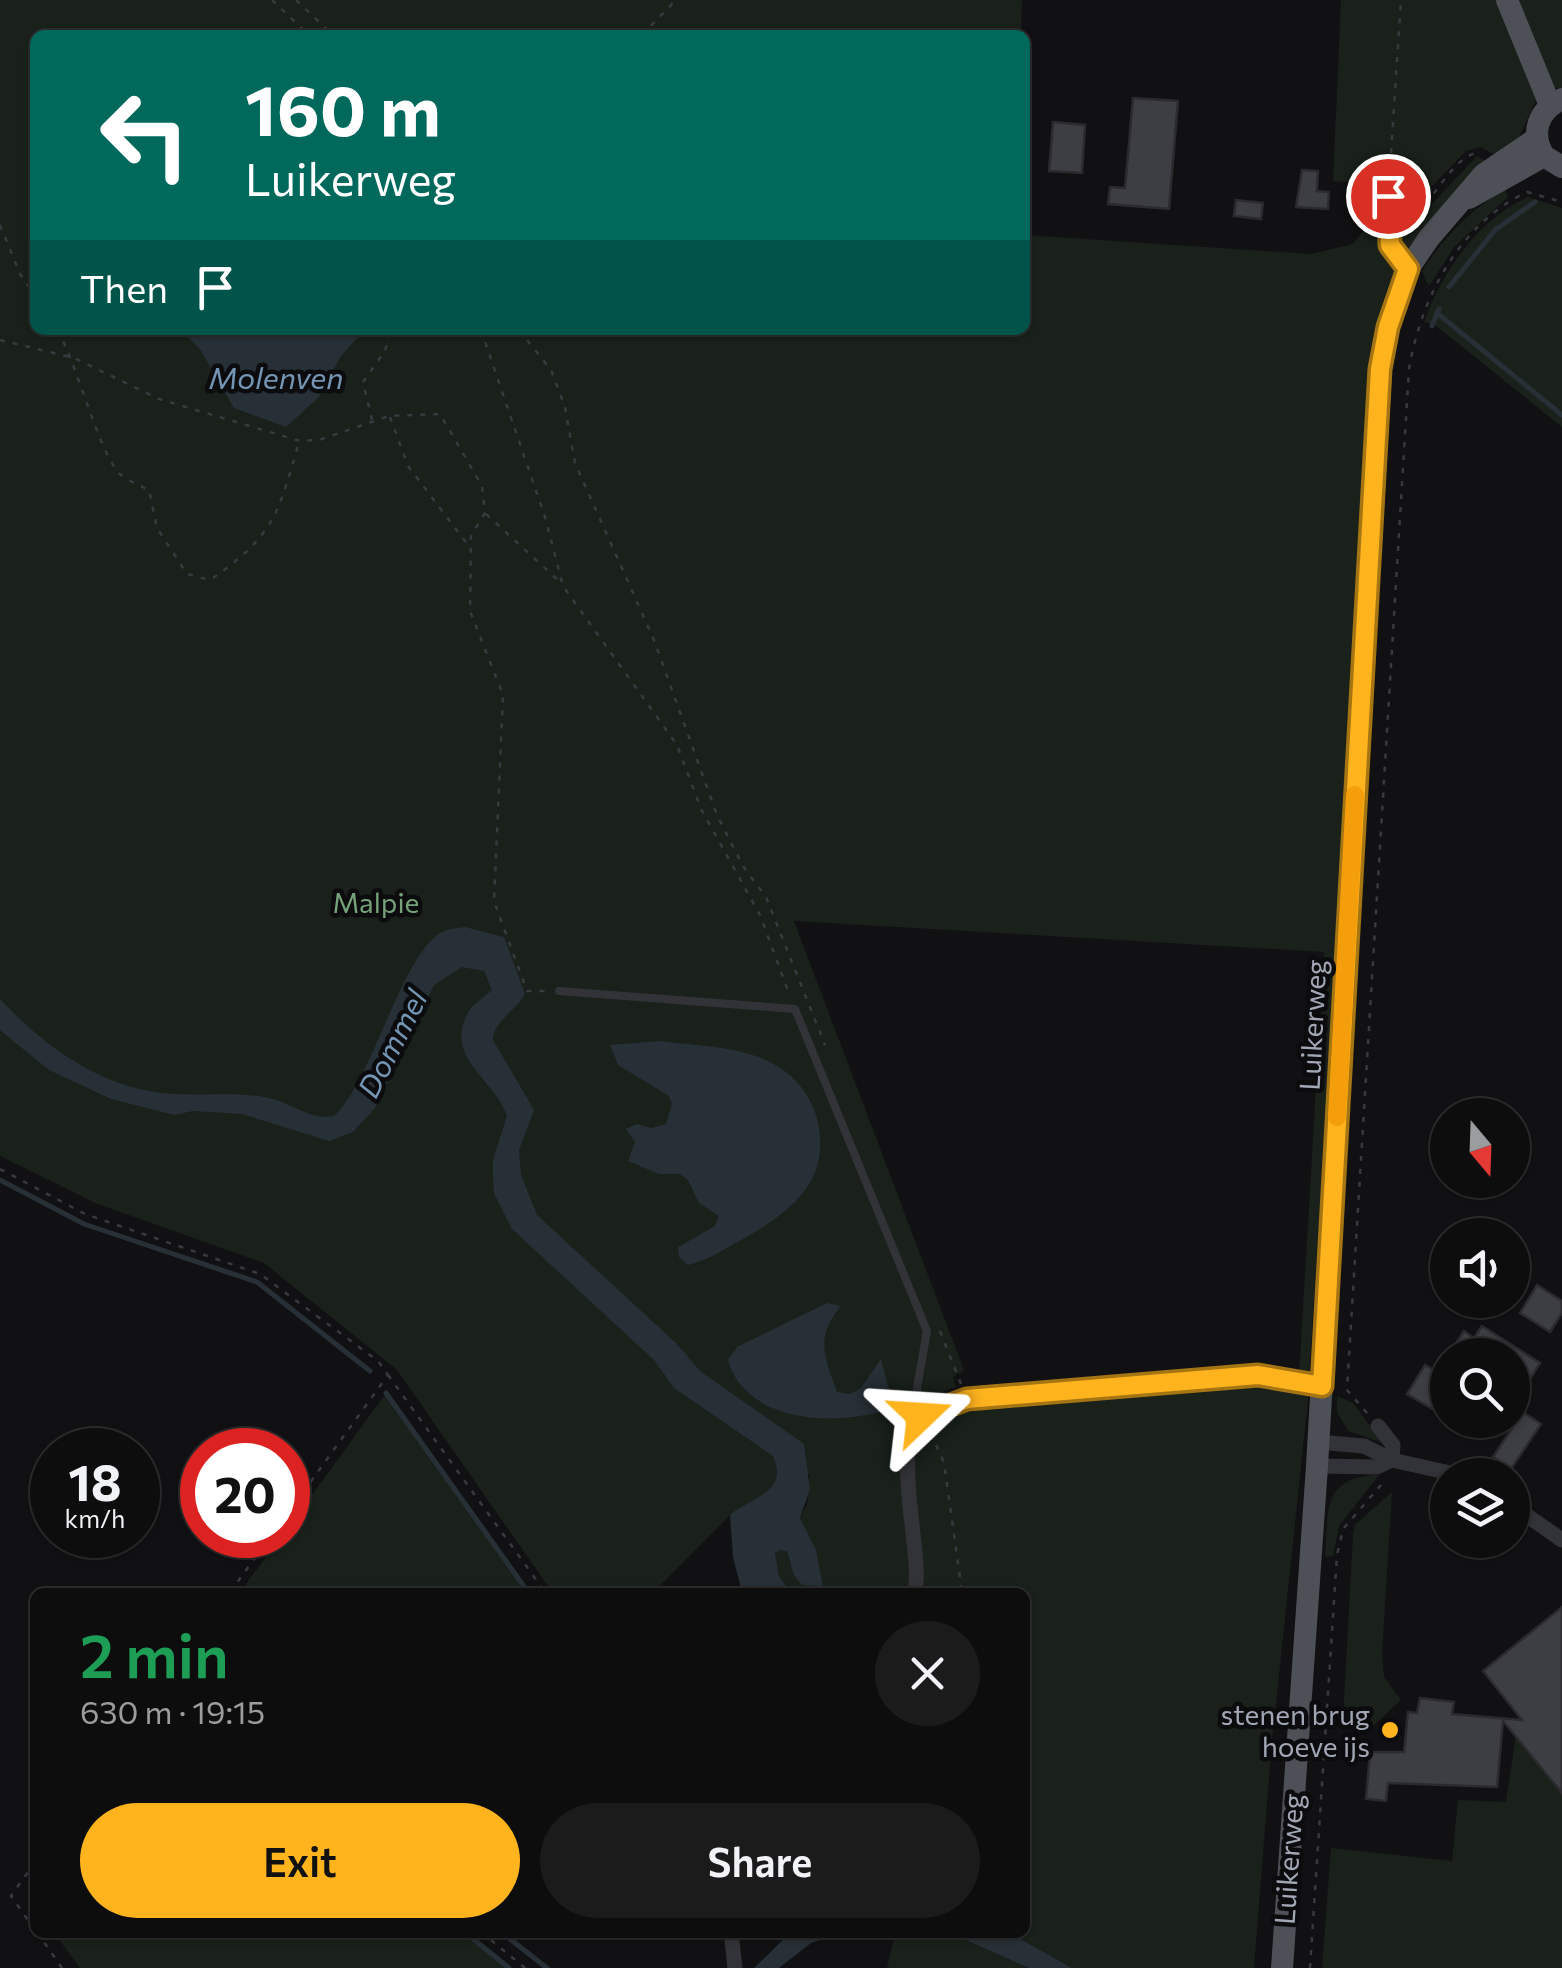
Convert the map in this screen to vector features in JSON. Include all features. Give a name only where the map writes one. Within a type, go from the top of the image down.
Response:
[{"type":"main road","points":[[1508,0],[1556,102],[1539,119],[1548,154]]},
{"type":"main road","name":"Luikerweg","points":[[1282,1968],[1322,1386],[1380,369],[1388,327],[1408,269],[1429,238],[1466,198],[1548,154]]},
{"type":"street","points":[[1390,172],[1388,232],[1397,258],[1408,269]]},
{"type":"street","points":[[915,1588],[909,1462],[921,1417],[967,1399],[1258,1375],[1322,1386]]},
{"type":"street","points":[[1378,1426],[1393,1445],[1392,1460]]},
{"type":"street","points":[[1318,1442],[1364,1446],[1392,1460],[1430,1469]]},
{"type":"street","points":[[1317,1466],[1376,1467],[1392,1460]]},
{"type":"street","points":[[1530,1518],[1562,1540]]},
{"type":"street","points":[[732,1938],[735,1968]]},
{"type":"lane","points":[[558,991],[794,1010],[927,1331],[917,1388],[921,1417]]},
{"type":"path","points":[[272,0],[305,30]]},
{"type":"path","points":[[296,0],[329,30]]},
{"type":"path","points":[[647,30],[676,0]]},
{"type":"path","points":[[1390,172],[1401,0]]},
{"type":"path","name":"Luikerweg","points":[[1378,1426],[1347,1390],[1409,368],[1427,301],[1466,240],[1527,192],[1562,202]]},
{"type":"path","points":[[0,225],[30,289]]},
{"type":"path","points":[[60,335],[74,358],[102,442],[120,474],[149,490],[157,528],[186,574],[210,580],[253,551],[280,506],[300,441]]},
{"type":"path","points":[[372,421],[363,382],[384,351],[389,335]]},
{"type":"path","points":[[483,335],[546,517],[563,586]]},
{"type":"path","points":[[523,335],[551,370],[566,407],[575,463],[654,640],[718,814],[743,866],[766,897],[809,1000]]},
{"type":"path","points":[[0,340],[74,358],[159,399],[300,441],[319,440],[389,416],[440,414],[482,486],[485,512],[471,536],[470,611],[503,696],[494,901],[527,990],[558,991]]},
{"type":"path","points":[[389,416],[408,466],[471,549]]},
{"type":"path","points":[[485,512],[563,586],[677,745],[700,808],[760,915],[794,1010]]},
{"type":"path","points":[[0,1169],[85,1214],[260,1274],[378,1361],[542,1588]]},
{"type":"path","points":[[310,1482],[388,1374]]},
{"type":"path","points":[[921,1417],[944,1463],[961,1588]]},
{"type":"path","name":"Luikerweg","points":[[1310,1968],[1336,1555],[1342,1529],[1380,1488],[1392,1460]]},
{"type":"path","points":[[233,1588],[255,1558]]},
{"type":"path","points":[[30,1869],[11,1896],[30,1923]]},
{"type":"path","points":[[41,1938],[62,1968]]},
{"type":"path","points":[[488,1938],[525,1968]]},
{"type":"green space","name":"Malpie","points":[[0,0],[1022,0],[1021,30],[30,30],[30,335],[1030,335],[1030,235],[1311,254],[1353,244],[1366,228],[1380,235],[1385,259],[1396,275],[1357,635],[1309,1377],[1299,1376],[1324,952],[794,921],[964,1370],[953,1377],[956,1387],[914,1403],[908,1588],[787,1588],[779,1576],[775,1553],[781,1550],[787,1552],[790,1564],[823,1585],[816,1550],[800,1518],[807,1504],[810,1474],[730,1515],[658,1588],[549,1588],[397,1370],[264,1263],[95,1203],[0,1156]]},
{"type":"green space","points":[[1341,0],[1502,0],[1538,96],[1519,137],[1495,155],[1481,147],[1466,151],[1405,214],[1397,211],[1394,156],[1385,156],[1384,185],[1333,181]]},
{"type":"green space","points":[[1514,0],[1562,0],[1562,88],[1553,88]]},
{"type":"green space","points":[[1477,156],[1486,161],[1403,253],[1396,241],[1396,225],[1417,220]]},
{"type":"green space","points":[[1505,188],[1508,197],[1455,246],[1430,285],[1427,283],[1422,271],[1440,246],[1470,215]]},
{"type":"green space","points":[[1528,197],[1562,208],[1562,427],[1435,325],[1424,322],[1441,284],[1464,249],[1493,219]]},
{"type":"green space","points":[[1259,1382],[1309,1391],[1272,1741],[1254,1968],[1072,1968],[1019,1938],[1030,1938],[1030,1588],[920,1588],[913,1494],[919,1444],[928,1426],[942,1414],[1108,1392]]},
{"type":"green space","points":[[386,1393],[525,1588],[243,1588],[265,1558],[310,1558],[310,1498]]},
{"type":"green space","points":[[1337,1396],[1353,1403],[1383,1443],[1348,1431],[1337,1412]]},
{"type":"green space","points":[[1379,1475],[1339,1526],[1333,1556],[1325,1557],[1328,1511],[1338,1489],[1360,1477]]},
{"type":"green space","points":[[1392,1492],[1382,1654],[1384,1677],[1401,1700],[1372,1727],[1343,1726],[1353,1533],[1355,1525]]},
{"type":"green space","points":[[1562,1690],[1562,1968],[1322,1968],[1331,1848],[1452,1861],[1458,1800],[1506,1802],[1517,1728]]},
{"type":"green space","points":[[58,1938],[472,1938],[509,1968],[80,1968]]},
{"type":"green space","points":[[894,1938],[961,1938],[1029,1968],[887,1968]]},
{"type":"water","name":"Molenven","points":[[186,335],[360,335],[340,357],[319,397],[286,427],[234,408],[200,349]]},
{"type":"water","name":"Dommel","points":[[465,927],[504,937],[525,994],[497,1027],[493,1040],[534,1110],[519,1150],[521,1175],[537,1215],[677,1344],[700,1371],[804,1444],[810,1489],[800,1518],[816,1550],[823,1586],[802,1585],[794,1575],[787,1552],[781,1550],[775,1553],[779,1576],[787,1588],[741,1588],[733,1557],[730,1515],[772,1486],[777,1468],[773,1456],[674,1388],[654,1360],[512,1229],[494,1193],[493,1178],[493,1160],[507,1116],[473,1066],[462,1041],[462,1027],[469,1011],[492,990],[484,971],[462,967],[434,985],[375,1108],[353,1132],[329,1141],[242,1114],[193,1111],[174,1115],[111,1099],[49,1070],[0,1030],[0,999],[33,1031],[70,1058],[132,1087],[168,1094],[269,1098],[309,1114],[334,1116],[362,1075],[414,964],[427,944],[450,929]]},
{"type":"water","points":[[660,1041],[721,1048],[766,1060],[798,1084],[818,1122],[818,1162],[803,1193],[760,1228],[716,1254],[688,1265],[679,1257],[678,1247],[715,1226],[719,1216],[699,1203],[688,1180],[680,1174],[659,1174],[628,1161],[635,1142],[626,1129],[637,1124],[651,1128],[666,1124],[672,1104],[669,1096],[618,1065],[610,1045]]},
{"type":"water","points":[[827,1303],[841,1306],[828,1327],[824,1347],[837,1392],[850,1394],[861,1388],[881,1359],[892,1401],[887,1408],[846,1418],[805,1417],[766,1405],[736,1379],[728,1360],[737,1347]]},
{"type":"water","points":[[784,1938],[826,1938],[811,1943],[779,1968],[754,1968]]},
{"type":"water","points":[[961,1938],[1019,1938],[1072,1968],[1029,1968]]},
{"type":"building","points":[[1133,98],[1178,101],[1169,209],[1108,204],[1110,187],[1125,188]]},
{"type":"building","points":[[1053,122],[1085,125],[1082,173],[1049,171]]},
{"type":"building","points":[[1302,170],[1318,171],[1317,191],[1329,192],[1328,209],[1296,207]]},
{"type":"building","points":[[1236,200],[1263,203],[1261,219],[1234,216]]},
{"type":"building","points":[[1537,1285],[1562,1301],[1562,1313],[1550,1332],[1528,1318],[1530,1297]]},
{"type":"building","points":[[1482,1326],[1501,1338],[1474,1338]]},
{"type":"building","points":[[1530,1357],[1540,1363],[1530,1379]]},
{"type":"building","points":[[1425,1365],[1430,1368],[1430,1407],[1407,1394]]},
{"type":"building","points":[[1530,1417],[1541,1424],[1518,1458],[1493,1457],[1506,1438],[1530,1438]]},
{"type":"building","points":[[1562,1607],[1562,1793],[1503,1721],[1497,1787],[1388,1783],[1386,1801],[1366,1799],[1370,1752],[1404,1752],[1408,1712],[1417,1713],[1420,1698],[1454,1702],[1452,1714],[1522,1720],[1483,1671]]},
{"type":"waterway","points":[[1449,287],[1495,230],[1535,202]]},
{"type":"waterway","points":[[1432,326],[1439,309]]},
{"type":"waterway","points":[[1437,313],[1562,415]]},
{"type":"waterway","points":[[0,1180],[84,1224],[257,1282],[370,1371]]},
{"type":"waterway","points":[[386,1393],[525,1588]]},
{"type":"waterway","points":[[472,1938],[509,1968]]},
{"type":"waterway","points":[[509,1938],[547,1968]]},
{"type":"slow traffic","points":[[1337,1117],[1355,795]]},
{"type":"place","name":"stenen brug hoeve ijs","points":[[1390,1730]]},
{"type":"route","points":[[921,1416],[967,1399],[1258,1375],[1322,1386],[1380,369],[1388,327],[1408,269],[1390,245],[1388,196]]}]
